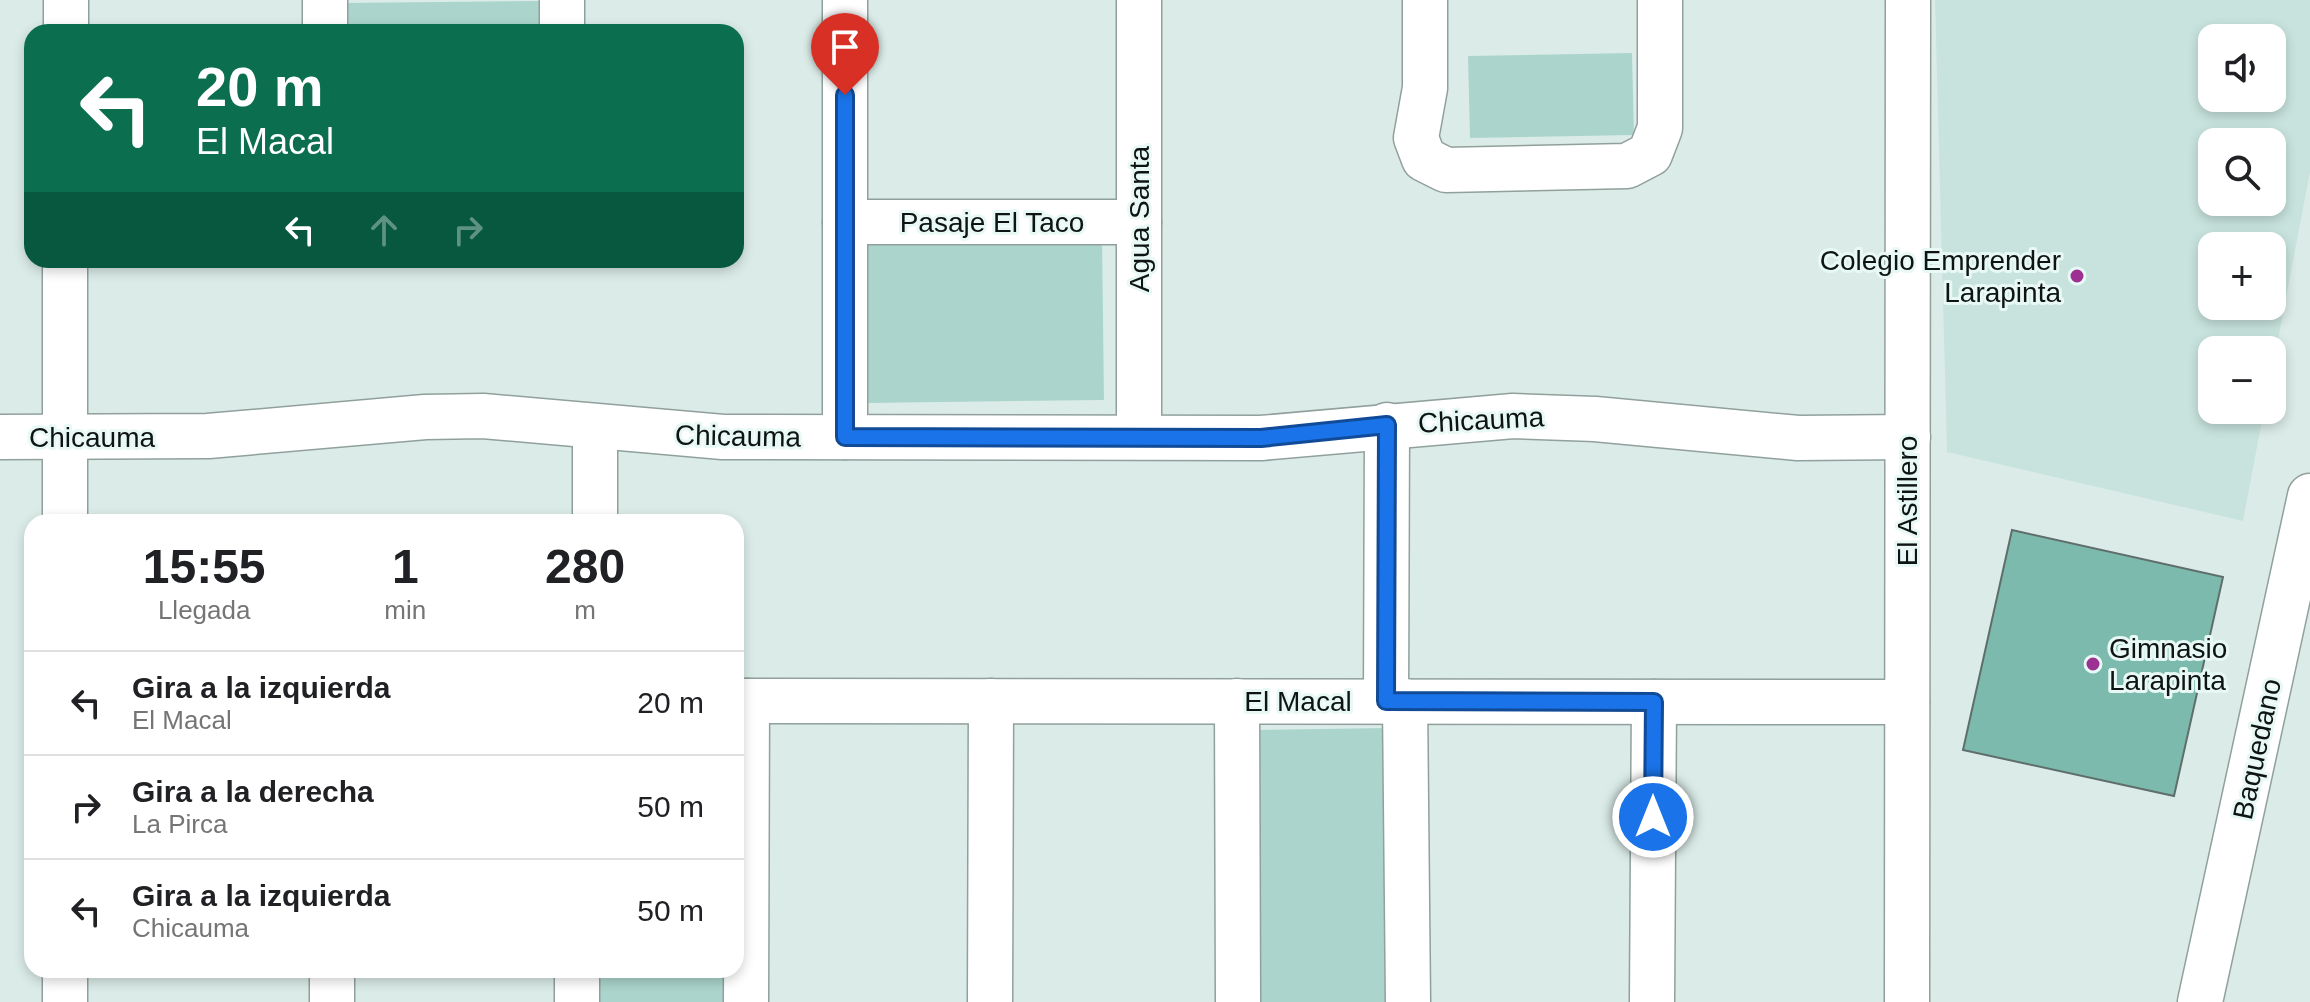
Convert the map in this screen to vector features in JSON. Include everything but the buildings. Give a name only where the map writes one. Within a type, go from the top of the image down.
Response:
[{"type":"street","points":[[66,0],[66,24]]},
{"type":"street","points":[[325,0],[325,24]]},
{"type":"street","points":[[562,0],[562,24]]},
{"type":"street","points":[[845,0],[845,437]]},
{"type":"street","name":"Agua Santa","points":[[1139,0],[1139,437]]},
{"type":"street","points":[[1425,0],[1425,88],[1416,138],[1424,159],[1446,170],[1627,166],[1650,154],[1660,128],[1660,0]]},
{"type":"street","name":"El Astillero","points":[[1907,1002],[1908,0]]},
{"type":"street","name":"Pasaje El Taco","points":[[845,222],[1139,222]]},
{"type":"street","points":[[65,268],[65,514]]},
{"type":"street","name":"Chicauma","points":[[0,437],[208,436],[425,417],[483,416],[708,437],[1261,438],[1513,416],[1784,438],[1908,437]]},
{"type":"street","points":[[1387,425],[1408,1002]]},
{"type":"street","points":[[595,427],[595,514]]},
{"type":"street","name":"Baquedano","points":[[2200,1002],[2310,496]]},
{"type":"street","name":"El Macal","points":[[744,701],[1907,702]]},
{"type":"street","points":[[990,1002],[991,701]]},
{"type":"street","points":[[1237,701],[1238,1002]]},
{"type":"street","points":[[1652,1002],[1654,702]]},
{"type":"street","points":[[744,882],[746,1002]]},
{"type":"street","points":[[65,978],[65,1002]]},
{"type":"street","points":[[332,978],[332,1002]]},
{"type":"street","points":[[577,978],[577,1002]]},
{"type":"shaded area","name":"Colegio Emprender Larapinta","points":[[1935,0],[2310,0],[2310,172],[2286,298],[2286,232],[2198,232],[2198,320],[2282,320],[2279,336],[2198,336],[2198,424],[2261,424],[2243,521],[1947,452]]},
{"type":"shaded area","points":[[540,1],[540,24],[344,24],[343,3]]},
{"type":"shaded area","points":[[1632,53],[1634,135],[1470,138],[1468,56]]},
{"type":"shaded area","points":[[1102,237],[1104,400],[866,403],[864,240]]},
{"type":"shaded area","points":[[1386,728],[1388,1002],[1251,1002],[1249,730]]},
{"type":"shaded area","points":[[594,978],[729,978],[729,1002],[594,1002]]},
{"type":"place","name":"Colegio Emprender Larapinta","points":[[2077,276]]},
{"type":"place","name":"Gimnasio Larapinta","points":[[2093,664]]},
{"type":"route","points":[[845,95],[845,437],[1261,438],[1387,425],[1386,701],[1654,702],[1653,817]]}]
